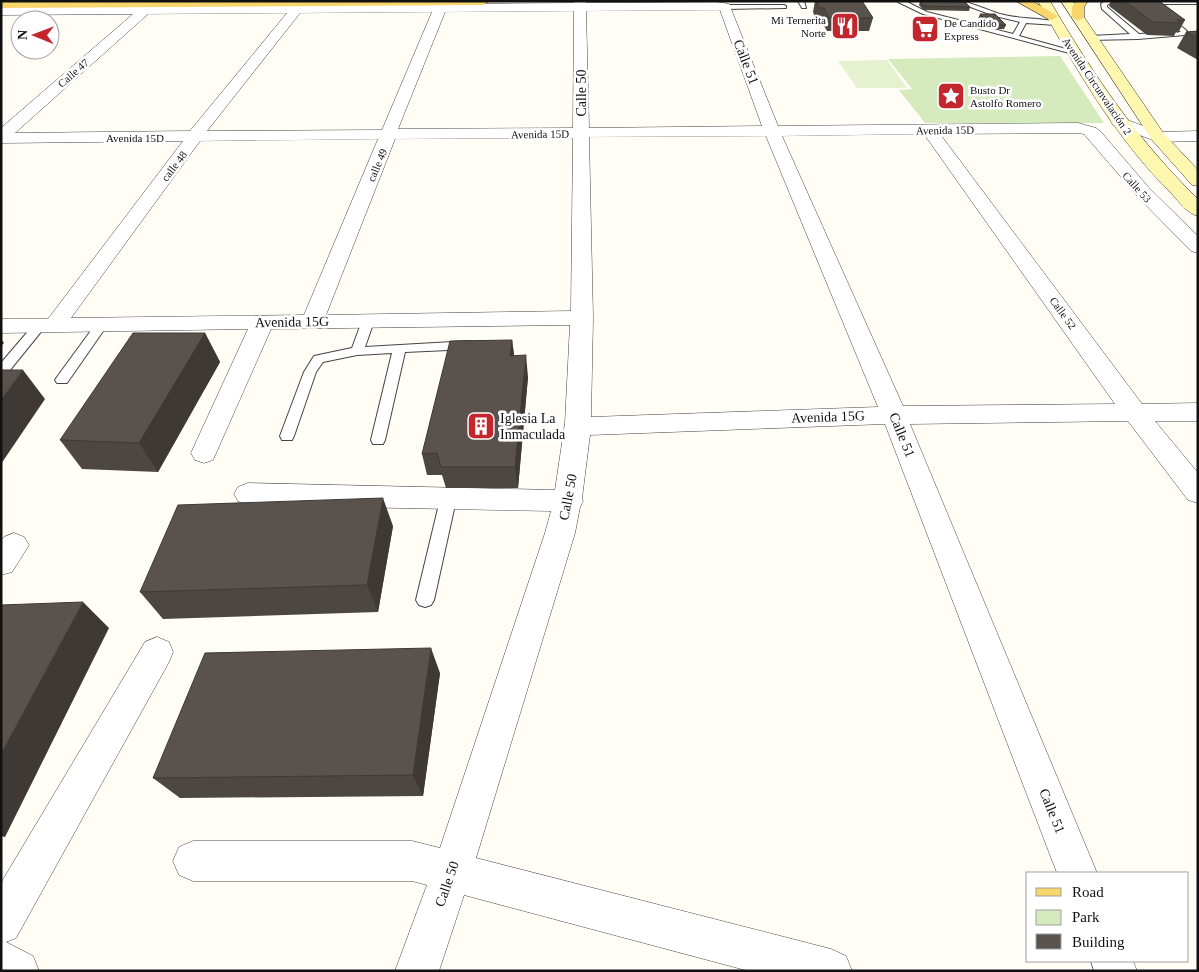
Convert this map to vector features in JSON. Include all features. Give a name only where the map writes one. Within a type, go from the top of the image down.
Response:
[{"type":"main road","points":[[2,10],[482,1]]},
{"type":"main road","points":[[1022,1],[1054,20]]},
{"type":"main road","name":"Avenida Circunvalación 2","points":[[1044,1],[1073,52],[1119,122],[1157,168],[1198,210]]},
{"type":"main road","name":"Avenida Circunvalación 2","points":[[1066,1],[1158,137],[1198,180]]},
{"type":"main road","points":[[1078,17],[1078,7],[1082,1]]},
{"type":"street","points":[[2,10],[440,8],[580,4],[721,6]]},
{"type":"street","name":"Calle 50","points":[[417,971],[452,872],[560,533],[568,501],[578,426],[582,318],[580,4]]},
{"type":"street","name":"Calle 51","points":[[721,6],[894,415],[1077,872]]},
{"type":"street","name":"calle 49","points":[[312,322],[390,136],[440,8]]},
{"type":"street","name":"calle 48","points":[[47,325],[296,9]]},
{"type":"street","name":"Calle 47","points":[[1,138],[145,10]]},
{"type":"street","points":[[1119,122],[1158,137],[1198,136]]},
{"type":"street","name":"Avenida 15D","points":[[1,138],[930,131],[1078,128]]},
{"type":"street","name":"Calle 53","points":[[1078,128],[1094,135],[1127,177],[1198,247]]},
{"type":"street","name":"Calle 52","points":[[930,131],[1135,413],[1198,493]]},
{"type":"street","name":"Avenida 15G","points":[[1,326],[582,318]]},
{"type":"street","points":[[204,453],[262,322]]},
{"type":"street","name":"Avenida 15G","points":[[578,426],[894,415],[1198,412]]},
{"type":"street","points":[[248,494],[448,500],[568,501]]},
{"type":"street","points":[[1,923],[158,652]]},
{"type":"street","points":[[192,861],[412,861],[832,971]]},
{"type":"street","points":[[1,961],[18,971]]},
{"type":"lane","points":[[957,1],[984,11],[1024,21],[1054,20]]},
{"type":"lane","points":[[1111,1],[1104,4],[1104,8],[1135,35]]},
{"type":"lane","points":[[1090,35],[1179,36],[1185,32],[1147,1]]},
{"type":"lane","points":[[1147,1],[1198,2]]},
{"type":"lane","points":[[901,2],[916,2]]},
{"type":"lane","points":[[901,2],[925,13],[1073,52]]},
{"type":"lane","points":[[721,6],[784,7]]},
{"type":"lane","points":[[976,14],[984,11]]},
{"type":"lane","points":[[951,20],[967,16]]},
{"type":"lane","points":[[1015,38],[1024,21]]},
{"type":"lane","points":[[357,351],[368,321]]},
{"type":"lane","points":[[62,380],[102,324]]},
{"type":"lane","points":[[1,372],[47,325]]},
{"type":"lane","points":[[287,436],[310,372],[316,362],[325,357],[357,351],[487,344]]},
{"type":"lane","points":[[378,440],[400,348]]},
{"type":"lane","points":[[425,600],[448,500]]},
{"type":"green space","points":[[1060,56],[1104,123],[925,123],[899,90],[912,89],[888,59]]},
{"type":"green space","points":[[887,60],[907,88],[857,88],[838,61]]},
{"type":"building","points":[[816,1],[862,1],[873,18],[829,18],[824,8],[819,8]]},
{"type":"building","points":[[920,1],[965,2],[970,7],[924,6]]},
{"type":"building","points":[[1124,1],[1159,1],[1185,20],[1177,20],[1181,23],[1153,22]]},
{"type":"building","points":[[980,14],[995,14],[1006,25],[990,25]]},
{"type":"building","points":[[1198,31],[1198,38],[1186,32]]},
{"type":"building","points":[[133,333],[205,333],[139,443],[60,440]]},
{"type":"building","name":"Iglesia La Inmaculada","points":[[512,340],[510,356],[526,355],[515,467],[441,467],[437,453],[422,454],[450,341]]},
{"type":"building","points":[[1,370],[23,370],[1,400]]},
{"type":"building","points":[[383,498],[367,585],[140,592],[178,505]]},
{"type":"building","points":[[83,602],[1,754],[1,605]]},
{"type":"building","points":[[431,648],[413,775],[153,778],[205,653]]},
{"type":"place","name":"Mi Ternerita Norte","points":[[845,26]]},
{"type":"place","name":"De Candido Express","points":[[925,29]]},
{"type":"place","name":"Busto Dr Astolfo Romero","points":[[951,96]]},
{"type":"place","name":"Iglesia La Inmaculada","points":[[481,426]]}]
